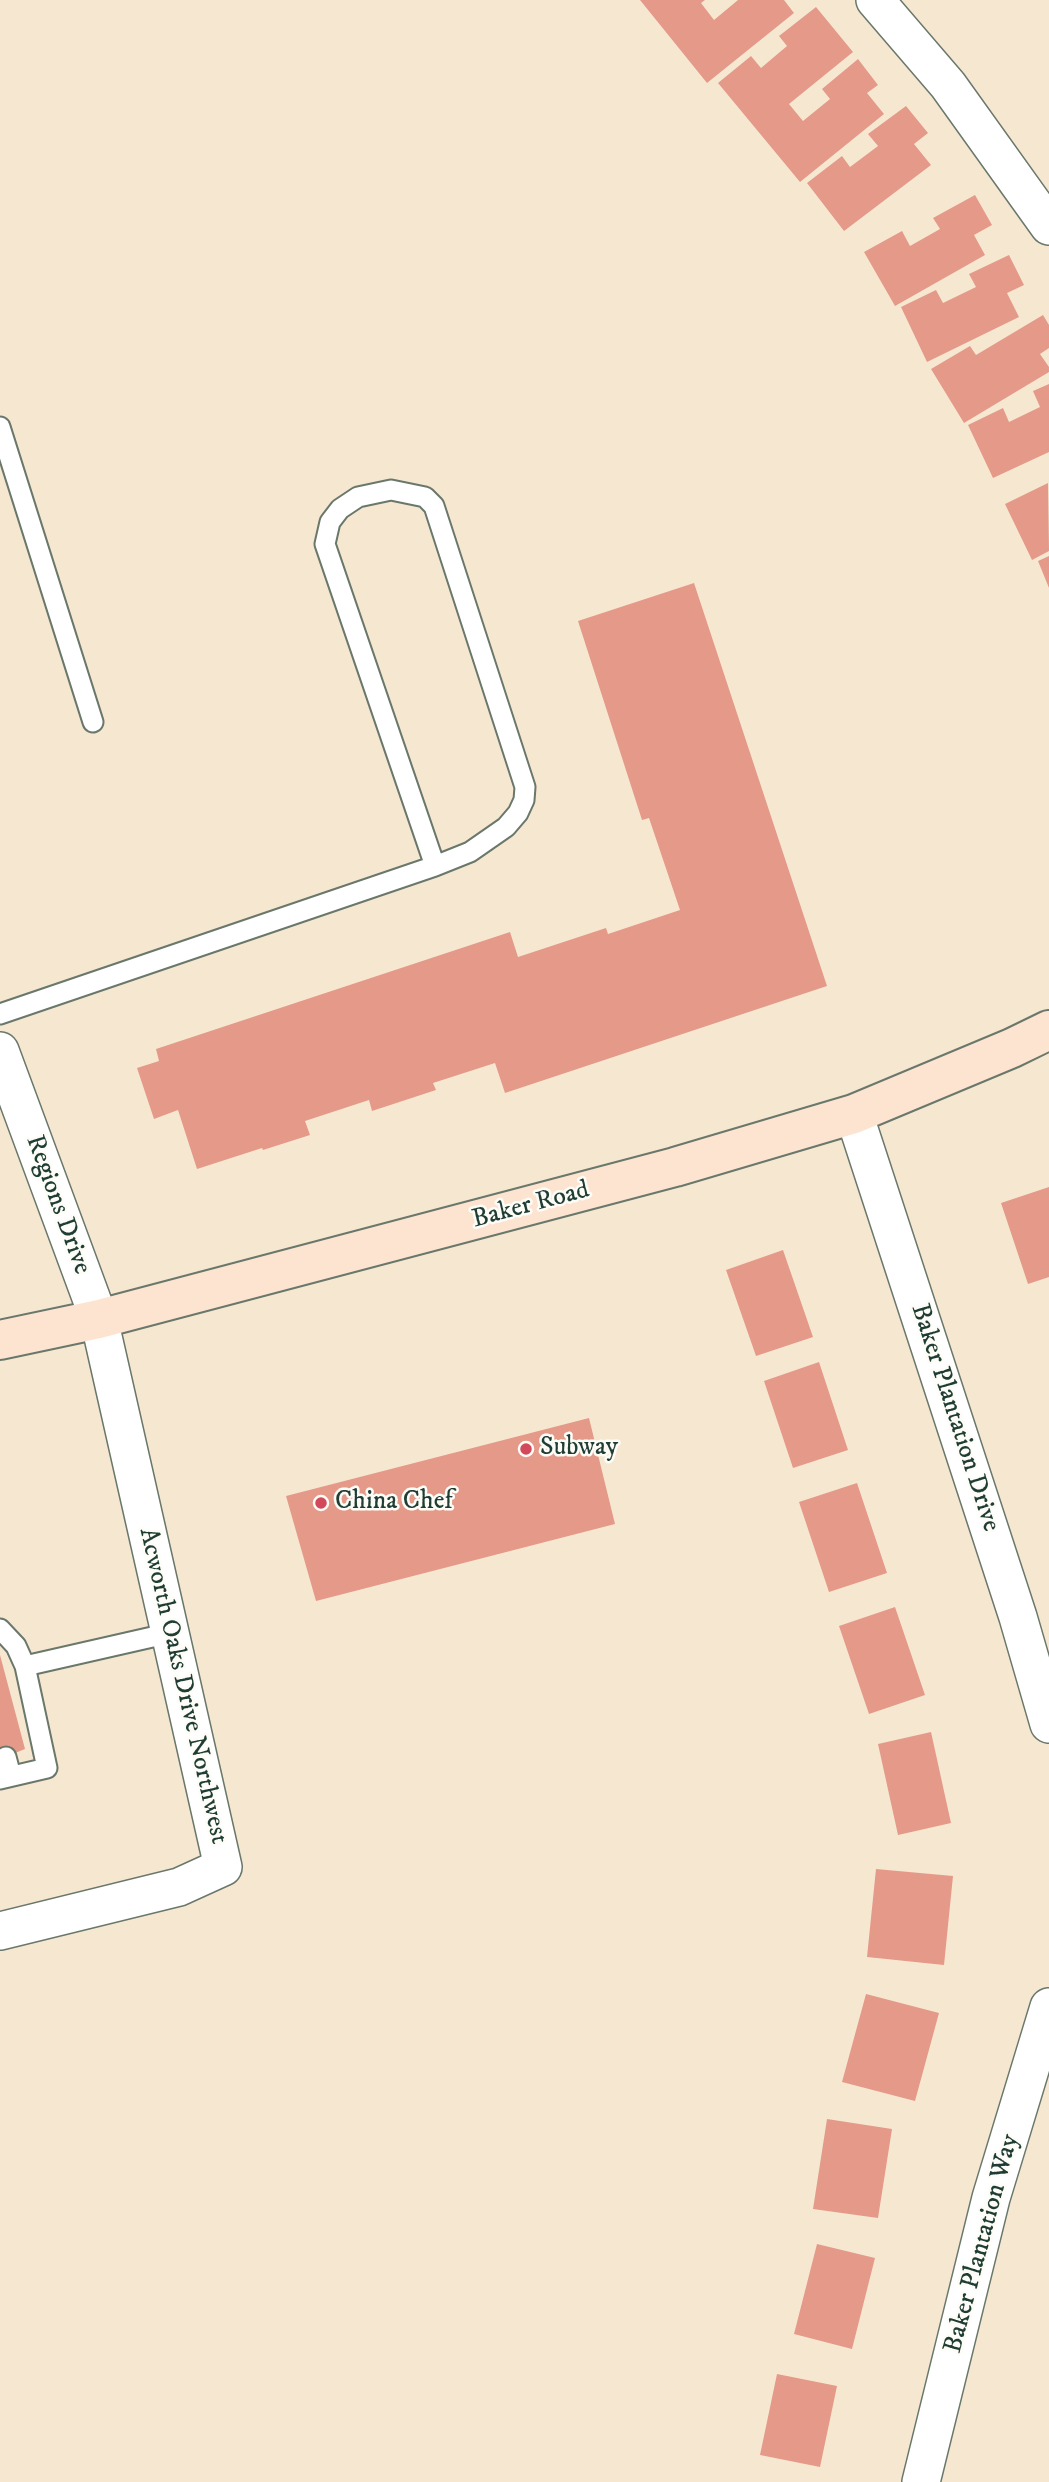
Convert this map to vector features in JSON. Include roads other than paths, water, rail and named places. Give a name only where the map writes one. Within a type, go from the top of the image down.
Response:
[{"type":"main road","name":"Baker Road","points":[[0,1340],[99,1319],[662,1171],[854,1114],[1049,1030]]},
{"type":"street","points":[[875,0],[948,85],[1049,226]]},
{"type":"street","name":"Regions Drive","points":[[0,1051],[99,1319]]},
{"type":"street","name":"Baker Plantation Drive","points":[[854,1114],[1018,1616],[1049,1724]]},
{"type":"street","name":"Acworth Oaks Drive Northwest","points":[[0,1931],[179,1887],[223,1867],[99,1319]]},
{"type":"street","name":"Baker Plantation Way","points":[[921,2482],[991,2198],[1049,2007]]},
{"type":"lane","points":[[0,427],[93,722]]},
{"type":"lane","points":[[0,1014],[435,866],[470,852],[506,827],[518,813],[524,800],[525,787],[434,506],[425,497],[391,490],[358,497],[340,509],[330,522],[325,544],[435,866]]},
{"type":"lane","points":[[0,1629],[16,1646],[25,1666],[47,1768],[5,1778],[6,1757]]},
{"type":"lane","points":[[25,1666],[170,1633]]},
{"type":"place","name":"Subway","points":[[526,1449]]},
{"type":"place","name":"China Chef","points":[[321,1503]]}]
